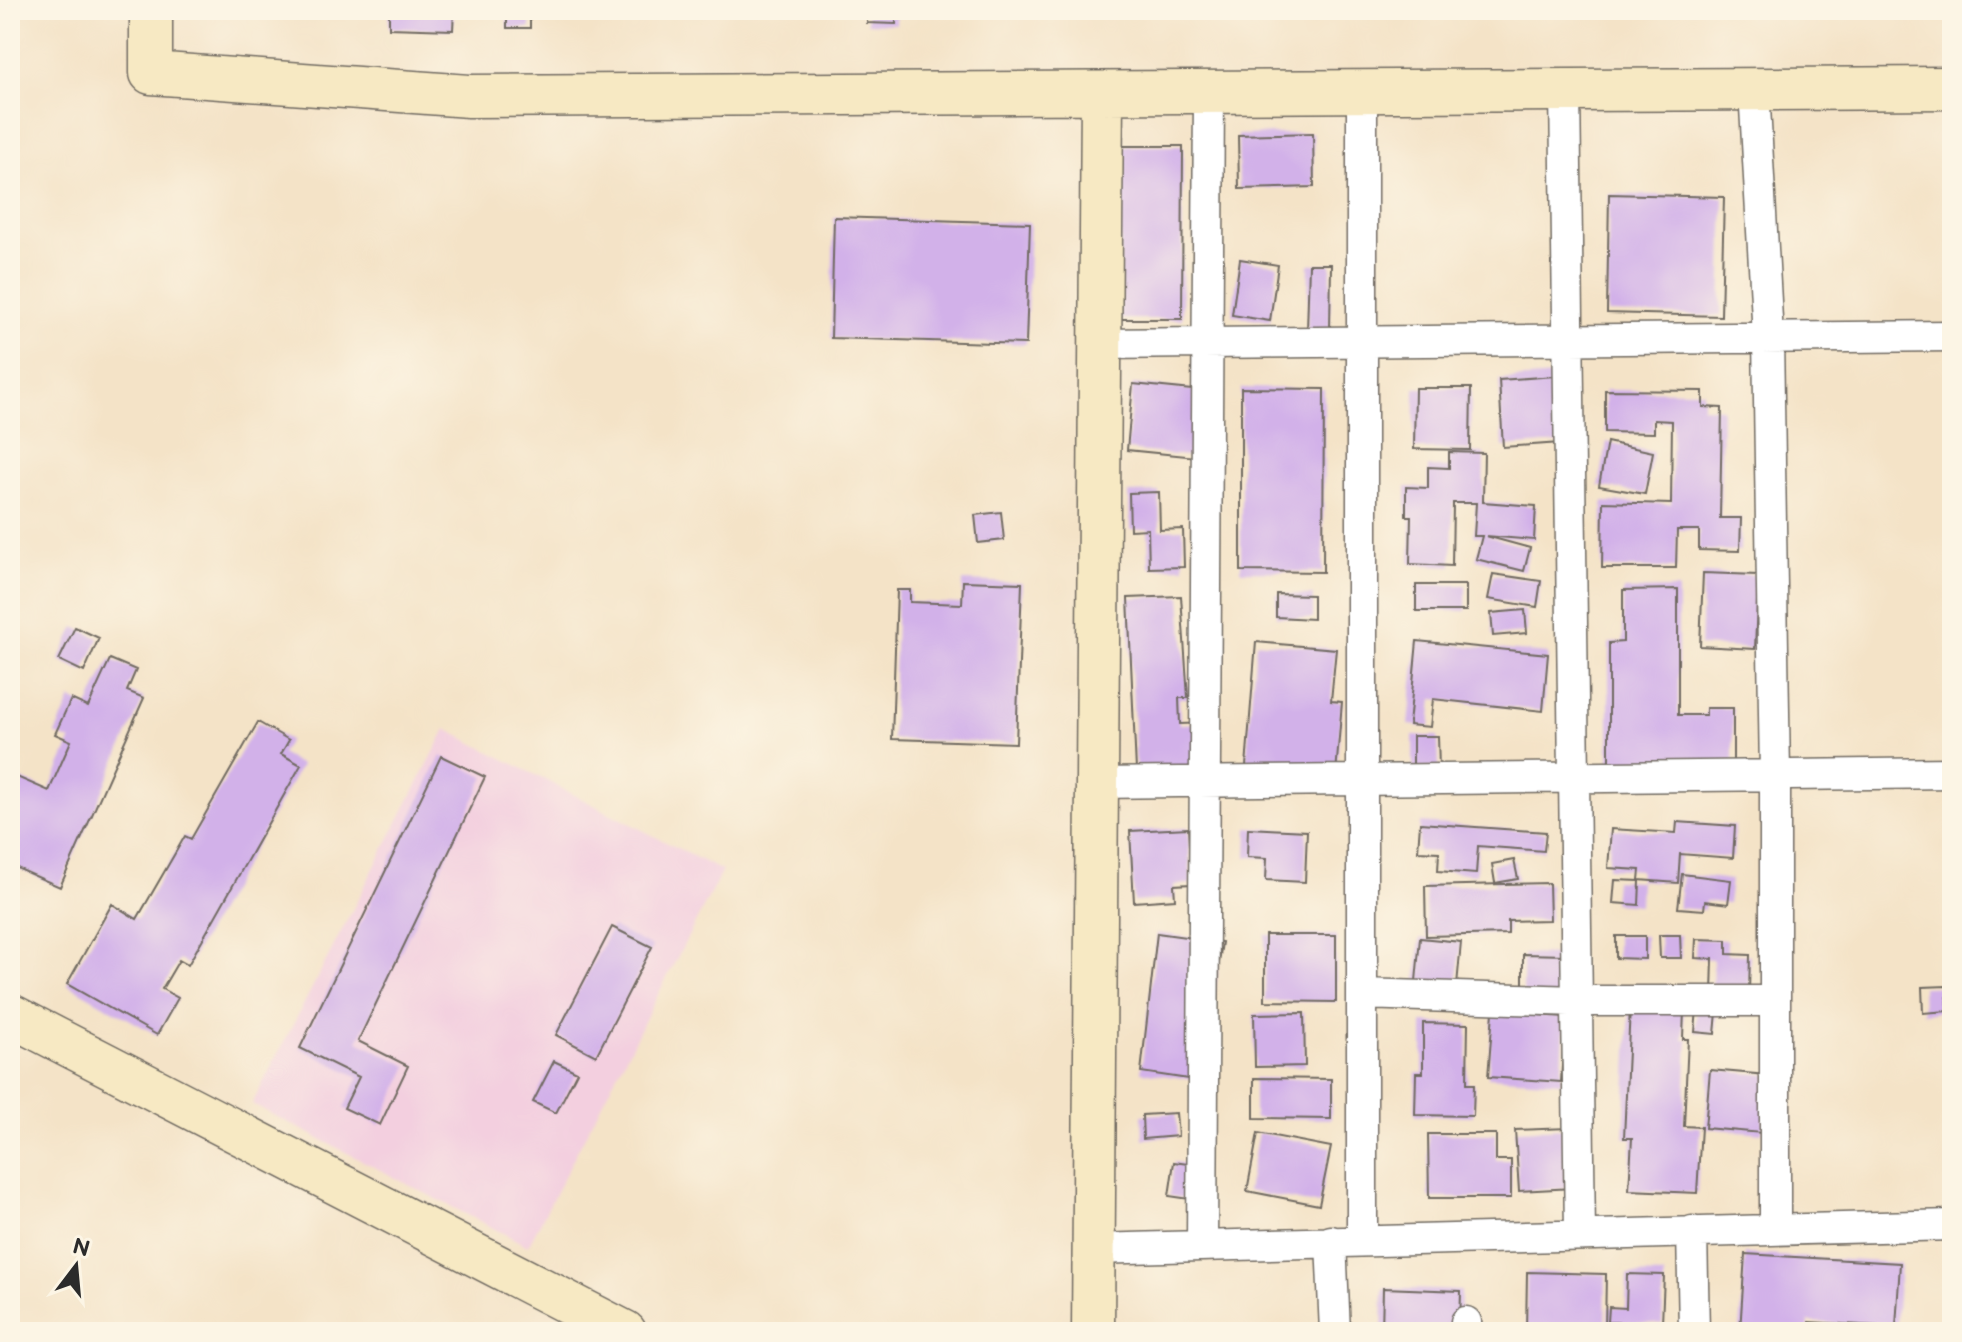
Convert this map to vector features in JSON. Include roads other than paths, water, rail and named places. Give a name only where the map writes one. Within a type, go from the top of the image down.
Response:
[{"type":"street","points":[[151,10],[151,73],[469,96],[1952,88]]},
{"type":"street","points":[[1754,89],[1768,337],[1775,775],[1775,1228]]},
{"type":"street","points":[[1565,90],[1580,1234]]},
{"type":"street","points":[[1362,91],[1362,1241]]},
{"type":"street","points":[[1202,1245],[1209,92]]},
{"type":"street","points":[[1093,1332],[1102,93]]},
{"type":"street","points":[[1100,344],[1952,336]]},
{"type":"street","points":[[1097,783],[1952,773]]},
{"type":"street","points":[[1362,994],[1577,1001],[1774,1001]]},
{"type":"street","points":[[10,1015],[625,1332]]},
{"type":"street","points":[[1094,1249],[1952,1225]]},
{"type":"street","points":[[1692,1231],[1694,1332]]},
{"type":"street","points":[[1331,1241],[1335,1332]]}]
